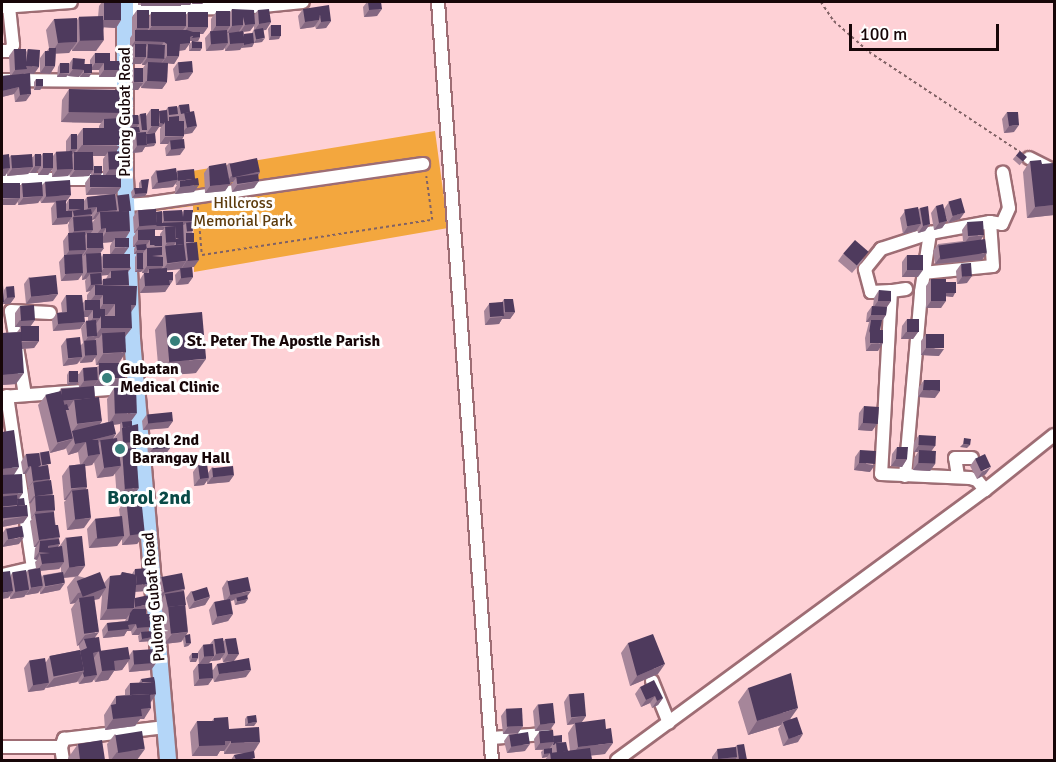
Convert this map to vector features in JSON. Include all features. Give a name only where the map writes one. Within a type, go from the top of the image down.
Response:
[{"type":"main road","name":"Pulong Gubat Road","points":[[125,5],[123,81],[125,178],[136,387],[168,760]]},
{"type":"street","points":[[2,51],[10,51],[13,45],[5,6],[71,2]]},
{"type":"street","points":[[125,5],[243,8],[303,2]]},
{"type":"street","points":[[438,2],[492,760]]},
{"type":"street","points":[[2,80],[123,81]]},
{"type":"street","points":[[1029,158],[1054,171]]},
{"type":"street","points":[[126,205],[423,164]]},
{"type":"street","points":[[906,290],[871,292],[865,269],[881,249],[930,234],[990,222],[1002,224],[1009,208],[1003,173]]},
{"type":"street","points":[[2,179],[125,178]]},
{"type":"street","points":[[923,273],[993,266],[990,222]]},
{"type":"street","points":[[906,476],[923,273],[930,234]]},
{"type":"street","points":[[891,291],[880,474],[958,476],[977,480],[985,490]]},
{"type":"street","points":[[26,395],[11,311],[50,313]]},
{"type":"street","points":[[2,342],[15,341]]},
{"type":"street","points":[[2,575],[33,568],[4,396],[136,387]]},
{"type":"street","points":[[617,760],[985,490],[1054,435]]},
{"type":"street","points":[[958,476],[955,458],[972,458]]},
{"type":"street","points":[[142,652],[159,651]]},
{"type":"street","points":[[652,681],[669,723]]},
{"type":"street","points":[[63,760],[61,747],[64,739],[165,727]]},
{"type":"street","points":[[491,738],[545,734]]},
{"type":"street","points":[[2,747],[61,747]]},
{"type":"path","points":[[821,2],[834,21],[869,52],[1029,158]]},
{"type":"path","points":[[197,197],[202,255],[432,220],[423,164]]},
{"type":"green space","name":"Hillcross Memorial Park","points":[[435,131],[448,228],[194,272],[193,206],[132,214],[131,199],[195,192],[192,171]]},
{"type":"building","points":[[104,2],[121,2],[121,20],[104,20]]},
{"type":"building","points":[[368,2],[381,2],[382,9],[369,10]]},
{"type":"building","points":[[329,5],[331,21],[321,22],[320,15],[319,20],[305,22],[303,9]]},
{"type":"building","points":[[232,9],[254,10],[255,24],[245,25],[243,17],[243,25],[232,26]]},
{"type":"building","points":[[269,9],[271,22],[259,24],[258,10]]},
{"type":"building","points":[[137,10],[149,10],[149,28],[137,28]]},
{"type":"building","points":[[216,11],[230,11],[230,26],[216,26]]},
{"type":"building","points":[[151,12],[186,12],[186,26],[151,26]]},
{"type":"building","points":[[188,12],[208,12],[208,27],[188,27]]},
{"type":"building","points":[[103,16],[104,40],[80,41],[79,17]]},
{"type":"building","points":[[77,18],[77,42],[58,43],[54,19]]},
{"type":"building","points":[[271,25],[281,25],[281,36],[271,36]]},
{"type":"building","points":[[263,28],[265,38],[256,40],[254,30]]},
{"type":"building","points":[[135,30],[187,30],[193,32],[193,36],[190,37],[190,43],[180,44],[179,56],[167,56],[167,44],[135,41]]},
{"type":"building","points":[[227,30],[228,43],[211,44],[210,31]]},
{"type":"building","points":[[243,31],[245,43],[230,44],[229,33]]},
{"type":"building","points":[[193,32],[200,32],[200,37],[192,38]]},
{"type":"building","points":[[253,33],[254,43],[244,45],[244,34]]},
{"type":"building","points":[[192,41],[202,42],[202,48],[192,48]]},
{"type":"building","points":[[135,44],[146,44],[146,57],[135,57]]},
{"type":"building","points":[[148,44],[165,45],[164,59],[147,58]]},
{"type":"building","points":[[49,48],[56,48],[55,66],[45,66],[45,51],[49,51]]},
{"type":"building","points":[[14,49],[26,49],[26,62],[28,49],[40,50],[39,67],[26,66],[27,69],[15,70]]},
{"type":"building","points":[[95,53],[110,53],[110,61],[120,61],[120,70],[104,70],[104,63],[95,63]]},
{"type":"building","points":[[73,58],[85,59],[84,70],[72,69]]},
{"type":"building","points":[[192,61],[193,72],[179,73],[178,62]]},
{"type":"building","points":[[148,62],[168,63],[167,82],[147,81]]},
{"type":"building","points":[[60,63],[69,63],[69,73],[60,73]]},
{"type":"building","points":[[84,64],[92,64],[92,73],[84,73]]},
{"type":"building","points":[[134,68],[143,68],[143,82],[134,82]]},
{"type":"building","points":[[30,73],[31,94],[20,95],[19,87],[2,91],[2,76]]},
{"type":"building","points":[[36,79],[43,79],[43,86],[36,86]]},
{"type":"building","points":[[69,89],[125,90],[125,113],[69,112]]},
{"type":"building","points":[[189,104],[190,112],[181,114],[179,105]]},
{"type":"building","points":[[177,106],[178,114],[169,115],[168,107]]},
{"type":"building","points":[[151,109],[159,109],[159,126],[151,126]]},
{"type":"building","points":[[167,110],[168,122],[160,123],[159,111]]},
{"type":"building","points":[[194,111],[197,126],[187,128],[184,113]]},
{"type":"building","points":[[1007,112],[1018,112],[1019,125],[1009,126]]},
{"type":"building","points":[[146,113],[147,130],[142,130],[140,114]]},
{"type":"building","points":[[132,115],[138,115],[139,124],[132,124]]},
{"type":"building","points":[[179,116],[179,122],[169,122],[169,117]]},
{"type":"building","points":[[122,118],[123,129],[104,128],[104,119]]},
{"type":"building","points":[[165,121],[184,121],[184,136],[165,136]]},
{"type":"building","points":[[132,127],[139,127],[140,132],[132,134]]},
{"type":"building","points":[[83,128],[120,128],[120,145],[83,145]]},
{"type":"building","points":[[146,132],[147,145],[137,146],[136,133]]},
{"type":"building","points":[[155,133],[156,143],[147,144],[146,134]]},
{"type":"building","points":[[71,134],[77,134],[77,149],[71,149]]},
{"type":"building","points":[[184,139],[185,148],[171,149],[170,140]]},
{"type":"building","points":[[72,151],[73,169],[57,170],[56,152]]},
{"type":"building","points":[[124,151],[125,169],[109,170],[108,152]]},
{"type":"building","points":[[1020,151],[1027,157],[1023,161],[1016,156]]},
{"type":"building","points":[[74,152],[93,152],[93,170],[74,170]]},
{"type":"building","points":[[43,153],[53,153],[53,168],[43,168]]},
{"type":"building","points":[[9,154],[10,168],[2,169],[2,155]]},
{"type":"building","points":[[32,154],[33,167],[12,168],[11,155]]},
{"type":"building","points":[[35,154],[41,154],[41,166],[35,166]]},
{"type":"building","points":[[257,158],[260,172],[233,178],[230,164]]},
{"type":"building","points":[[1041,160],[1042,164],[1053,163],[1054,205],[1035,207],[1030,161]]},
{"type":"building","points":[[226,163],[230,184],[210,186],[209,166]]},
{"type":"building","points":[[94,166],[102,166],[102,173],[94,173]]},
{"type":"building","points":[[176,168],[178,180],[158,183],[156,171]]},
{"type":"building","points":[[194,169],[195,179],[178,181],[177,171]]},
{"type":"building","points":[[258,174],[259,181],[237,184],[236,177]]},
{"type":"building","points":[[90,175],[121,175],[121,187],[90,187]]},
{"type":"building","points":[[198,178],[199,185],[180,187],[180,181]]},
{"type":"building","points":[[149,179],[147,193],[135,194],[134,188],[142,188],[141,180]]},
{"type":"building","points":[[70,180],[71,195],[46,197],[45,182]]},
{"type":"building","points":[[42,182],[43,196],[23,197],[22,183]]},
{"type":"building","points":[[2,183],[20,183],[20,198],[2,198]]},
{"type":"building","points":[[115,194],[117,210],[97,212],[97,207],[88,208],[87,197]]},
{"type":"building","points":[[129,194],[131,211],[119,212],[117,195]]},
{"type":"building","points":[[961,198],[965,212],[953,216],[949,202]]},
{"type":"building","points":[[69,199],[84,199],[84,210],[91,209],[92,214],[74,216],[73,211],[81,209],[69,209]]},
{"type":"building","points":[[66,200],[66,211],[72,211],[72,217],[57,218],[56,201]]},
{"type":"building","points":[[943,204],[947,221],[939,223],[936,206]]},
{"type":"building","points":[[928,206],[930,224],[923,226],[920,208]]},
{"type":"building","points":[[918,207],[921,224],[907,226],[904,209]]},
{"type":"building","points":[[156,209],[157,225],[139,226],[138,210]]},
{"type":"building","points":[[182,210],[183,217],[184,210],[193,210],[193,221],[164,221],[163,211]]},
{"type":"building","points":[[129,211],[130,231],[106,232],[106,228],[101,229],[100,212]]},
{"type":"building","points":[[162,211],[162,223],[183,222],[184,244],[176,245],[176,239],[179,238],[176,238],[175,226],[156,226],[156,212]]},
{"type":"building","points":[[92,216],[93,230],[74,231],[73,217]]},
{"type":"building","points":[[983,221],[984,235],[968,236],[967,222]]},
{"type":"building","points":[[192,222],[193,231],[187,232],[186,223]]},
{"type":"building","points":[[175,226],[176,242],[166,243],[165,227]]},
{"type":"building","points":[[155,229],[155,245],[150,245],[150,240],[138,240],[138,230]]},
{"type":"building","points":[[85,232],[86,250],[69,251],[68,233]]},
{"type":"building","points":[[87,233],[103,233],[103,248],[87,248]]},
{"type":"building","points":[[186,233],[194,233],[194,242],[186,242]]},
{"type":"building","points":[[155,236],[162,236],[162,246],[154,246]]},
{"type":"building","points":[[115,238],[129,238],[129,247],[115,247]]},
{"type":"building","points":[[985,239],[987,253],[940,259],[938,246]]},
{"type":"building","points":[[855,240],[869,252],[857,265],[843,254]]},
{"type":"building","points":[[197,242],[199,260],[188,261],[186,243]]},
{"type":"building","points":[[146,244],[145,250],[137,250],[136,245]]},
{"type":"building","points":[[184,244],[186,261],[167,263],[165,246]]},
{"type":"building","points":[[162,247],[162,255],[152,256],[163,257],[163,266],[147,266],[147,248]]},
{"type":"building","points":[[101,253],[102,272],[87,273],[86,254]]},
{"type":"building","points":[[137,253],[143,253],[143,269],[137,269]]},
{"type":"building","points":[[82,254],[83,273],[65,274],[64,255]]},
{"type":"building","points":[[103,254],[130,254],[130,268],[103,268]]},
{"type":"building","points":[[907,255],[923,255],[923,270],[907,270]]},
{"type":"building","points":[[971,263],[972,276],[962,277],[961,264]]},
{"type":"building","points":[[192,267],[193,277],[181,278],[180,268]]},
{"type":"building","points":[[167,268],[167,272],[173,272],[173,280],[169,280],[170,285],[145,286],[144,273],[149,273],[149,269]]},
{"type":"building","points":[[128,270],[129,285],[103,285],[103,279],[111,278],[111,271]]},
{"type":"building","points":[[101,273],[102,284],[91,285],[90,274]]},
{"type":"building","points":[[56,275],[58,294],[31,297],[29,278]]},
{"type":"building","points":[[931,279],[946,279],[946,301],[931,301]]},
{"type":"building","points":[[946,282],[956,282],[956,293],[946,293]]},
{"type":"building","points":[[3,285],[4,302],[2,302]]},
{"type":"building","points":[[95,285],[137,286],[136,305],[131,305],[132,328],[101,328],[101,316],[115,316],[115,304],[103,304],[103,295],[95,295]]},
{"type":"building","points":[[14,286],[15,297],[7,298],[6,287]]},
{"type":"building","points":[[879,290],[891,291],[891,301],[878,301]]},
{"type":"building","points":[[66,295],[82,295],[85,322],[58,324],[57,313],[67,312]]},
{"type":"building","points":[[504,299],[513,299],[515,312],[505,312]]},
{"type":"building","points":[[85,300],[100,300],[100,309],[105,309],[105,316],[93,318],[93,310],[85,310]]},
{"type":"building","points":[[503,302],[504,316],[490,317],[489,303]]},
{"type":"building","points":[[34,305],[35,320],[21,321],[20,306]]},
{"type":"building","points":[[872,306],[887,307],[886,315],[871,315]]},
{"type":"building","points":[[202,312],[206,359],[169,362],[165,315]]},
{"type":"building","points":[[907,319],[919,319],[919,332],[907,332]]},
{"type":"building","points":[[96,320],[97,336],[87,337],[86,321]]},
{"type":"building","points":[[871,320],[882,320],[880,330],[869,333]]},
{"type":"building","points":[[21,326],[39,326],[39,341],[21,341]]},
{"type":"building","points":[[870,330],[883,330],[883,343],[870,343]]},
{"type":"building","points":[[21,332],[24,373],[2,375],[2,333]]},
{"type":"building","points":[[125,332],[126,352],[103,353],[102,333]]},
{"type":"building","points":[[926,334],[944,334],[944,348],[926,348]]},
{"type":"building","points":[[80,337],[82,357],[68,358],[66,338]]},
{"type":"building","points":[[96,340],[97,355],[85,356],[84,341]]},
{"type":"building","points":[[99,363],[125,363],[125,378],[99,378]]},
{"type":"building","points":[[97,367],[98,380],[84,381],[83,368]]},
{"type":"building","points":[[69,371],[78,371],[78,382],[69,382]]},
{"type":"building","points":[[924,380],[940,380],[940,391],[923,390]]},
{"type":"building","points":[[94,386],[95,398],[62,401],[61,389]]},
{"type":"building","points":[[136,387],[137,413],[115,414],[114,388]]},
{"type":"building","points":[[61,391],[73,439],[57,442],[45,395]]},
{"type":"building","points":[[99,397],[102,421],[77,424],[74,400]]},
{"type":"building","points":[[864,406],[879,407],[878,424],[863,423]]},
{"type":"building","points":[[172,412],[173,421],[148,424],[147,415]]},
{"type":"building","points":[[113,421],[116,434],[92,440],[98,440],[100,454],[88,456],[86,442],[75,444],[72,431]]},
{"type":"building","points":[[132,421],[132,426],[123,428],[122,422]]},
{"type":"building","points":[[138,424],[139,442],[123,443],[122,428]]},
{"type":"building","points":[[14,430],[19,467],[2,469],[2,432]]},
{"type":"building","points":[[169,434],[170,448],[153,449],[152,435]]},
{"type":"building","points":[[919,435],[936,436],[935,446],[918,445]]},
{"type":"building","points":[[117,438],[121,466],[104,468],[100,440]]},
{"type":"building","points":[[964,438],[971,439],[970,445],[963,444]]},
{"type":"building","points":[[897,447],[908,447],[907,459],[896,459]]},
{"type":"building","points":[[136,448],[139,488],[125,489],[122,449]]},
{"type":"building","points":[[860,450],[876,451],[875,464],[859,463]]},
{"type":"building","points":[[919,450],[936,451],[935,464],[918,463]]},
{"type":"building","points":[[49,451],[51,464],[42,465],[40,452]]},
{"type":"building","points":[[39,453],[41,465],[38,467],[48,465],[50,479],[33,481],[31,466],[28,467],[26,454]]},
{"type":"building","points":[[985,454],[991,467],[981,471],[975,459]]},
{"type":"building","points":[[85,464],[87,487],[71,488],[69,465]]},
{"type":"building","points":[[207,464],[209,478],[200,479],[198,465]]},
{"type":"building","points":[[233,466],[234,475],[213,477],[212,468]]},
{"type":"building","points":[[22,474],[23,493],[3,494],[2,475]]},
{"type":"building","points":[[51,480],[53,494],[35,496],[33,483]]},
{"type":"building","points":[[88,489],[91,518],[75,520],[72,491]]},
{"type":"building","points":[[17,495],[18,505],[3,507],[2,497]]},
{"type":"building","points":[[54,495],[55,510],[36,511],[35,496]]},
{"type":"building","points":[[141,497],[145,534],[130,535],[126,499]]},
{"type":"building","points":[[24,498],[25,505],[17,506],[17,499]]},
{"type":"building","points":[[27,505],[28,516],[3,518],[2,507]]},
{"type":"building","points":[[54,512],[55,525],[58,525],[60,537],[39,540],[35,514]]},
{"type":"building","points":[[122,516],[124,536],[97,539],[95,519]]},
{"type":"building","points":[[22,526],[24,537],[8,540],[6,529]]},
{"type":"building","points":[[82,536],[85,566],[69,568],[66,538]]},
{"type":"building","points":[[59,539],[60,544],[48,546],[48,548],[62,546],[64,562],[42,564],[40,554],[50,553],[39,552],[40,541]]},
{"type":"building","points":[[40,568],[43,586],[31,588],[28,570]]},
{"type":"building","points":[[148,568],[150,584],[136,585],[135,569]]},
{"type":"building","points":[[26,570],[29,590],[15,592],[12,572]]},
{"type":"building","points":[[10,571],[13,591],[2,593],[2,572]]},
{"type":"building","points":[[63,572],[65,583],[45,586],[43,575]]},
{"type":"building","points":[[100,572],[106,588],[83,597],[77,581]]},
{"type":"building","points":[[122,572],[137,575],[134,608],[107,609],[110,576],[121,575]]},
{"type":"building","points":[[182,573],[185,589],[164,593],[161,577]]},
{"type":"building","points":[[248,577],[251,591],[230,595],[227,581]]},
{"type":"building","points":[[207,587],[210,597],[195,601],[192,592]]},
{"type":"building","points":[[184,591],[186,605],[168,608],[165,594]]},
{"type":"building","points":[[149,595],[151,604],[135,607],[135,598]]},
{"type":"building","points":[[247,595],[248,599],[237,602],[236,598]]},
{"type":"building","points":[[94,596],[99,632],[84,634],[79,598]]},
{"type":"building","points":[[230,599],[233,614],[217,617],[214,602]]},
{"type":"building","points":[[185,605],[188,632],[171,634],[168,607]]},
{"type":"building","points":[[133,609],[146,609],[146,614],[150,614],[150,627],[137,628],[136,624],[128,625],[129,629],[108,631],[107,623],[128,621]]},
{"type":"building","points":[[152,631],[153,637],[142,639],[141,632]]},
{"type":"building","points":[[190,634],[191,643],[186,643],[185,636]]},
{"type":"building","points":[[653,634],[665,664],[637,676],[628,643]]},
{"type":"building","points":[[99,637],[101,651],[93,653],[97,675],[84,677],[80,651],[87,648],[84,639]]},
{"type":"building","points":[[223,638],[225,653],[216,654],[214,639]]},
{"type":"building","points":[[236,638],[239,654],[228,654],[225,639]]},
{"type":"building","points":[[213,644],[214,656],[204,657],[203,645]]},
{"type":"building","points":[[128,647],[130,659],[114,661],[115,670],[102,671],[99,651]]},
{"type":"building","points":[[155,649],[156,663],[134,665],[133,651]]},
{"type":"building","points":[[80,650],[84,671],[54,677],[50,656]]},
{"type":"building","points":[[192,653],[198,653],[198,658],[192,658]]},
{"type":"building","points":[[45,658],[49,683],[33,685],[29,661]]},
{"type":"building","points":[[249,658],[251,670],[219,674],[217,664]]},
{"type":"building","points":[[212,663],[213,678],[199,679],[198,664]]},
{"type":"building","points":[[791,673],[798,708],[757,721],[748,688]]},
{"type":"building","points":[[154,677],[155,682],[142,682],[141,679]]},
{"type":"building","points":[[654,680],[663,698],[657,701],[655,696],[646,700],[640,687]]},
{"type":"building","points":[[155,682],[156,694],[130,695],[130,683]]},
{"type":"building","points":[[584,693],[586,716],[571,717],[569,694]]},
{"type":"building","points":[[150,694],[151,708],[141,709],[142,716],[113,719],[111,705],[116,704],[116,696]]},
{"type":"building","points":[[553,703],[555,723],[540,724],[538,705]]},
{"type":"building","points":[[522,708],[523,726],[507,727],[506,709]]},
{"type":"building","points":[[256,715],[257,722],[248,723],[247,716]]},
{"type":"building","points":[[228,717],[229,729],[259,727],[260,742],[231,743],[231,741],[225,741],[225,745],[199,746],[197,721],[214,721],[214,718]]},
{"type":"building","points":[[797,717],[803,734],[789,739],[783,722]]},
{"type":"building","points":[[605,719],[606,729],[611,728],[613,743],[578,747],[575,723]]},
{"type":"building","points":[[553,730],[554,742],[540,743],[539,731]]},
{"type":"building","points":[[142,731],[145,749],[118,753],[115,735]]},
{"type":"building","points":[[528,732],[530,744],[511,747],[509,735]]},
{"type":"building","points":[[562,735],[562,742],[553,745],[553,736]]},
{"type":"building","points":[[102,740],[105,760],[80,760],[78,744]]},
{"type":"building","points":[[566,742],[568,751],[557,753],[556,743]]},
{"type":"building","points":[[744,744],[747,760],[739,760],[737,745]]},
{"type":"building","points":[[736,747],[737,757],[718,759],[717,749]]},
{"type":"building","points":[[552,748],[552,753],[544,754],[544,749]]},
{"type":"building","points":[[590,748],[592,760],[551,760],[550,753]]},
{"type":"building","points":[[254,751],[255,758],[246,760],[236,760],[234,755]]},
{"type":"place","name":"St. Peter The Apostle Parish","points":[[175,341]]},
{"type":"place","name":"Gubatan Medical Clinic","points":[[107,378]]},
{"type":"place","name":"Borol 2nd Barangay Hall","points":[[120,449]]},
{"type":"district","name":"Borol 2nd","points":[[149,497]]}]
